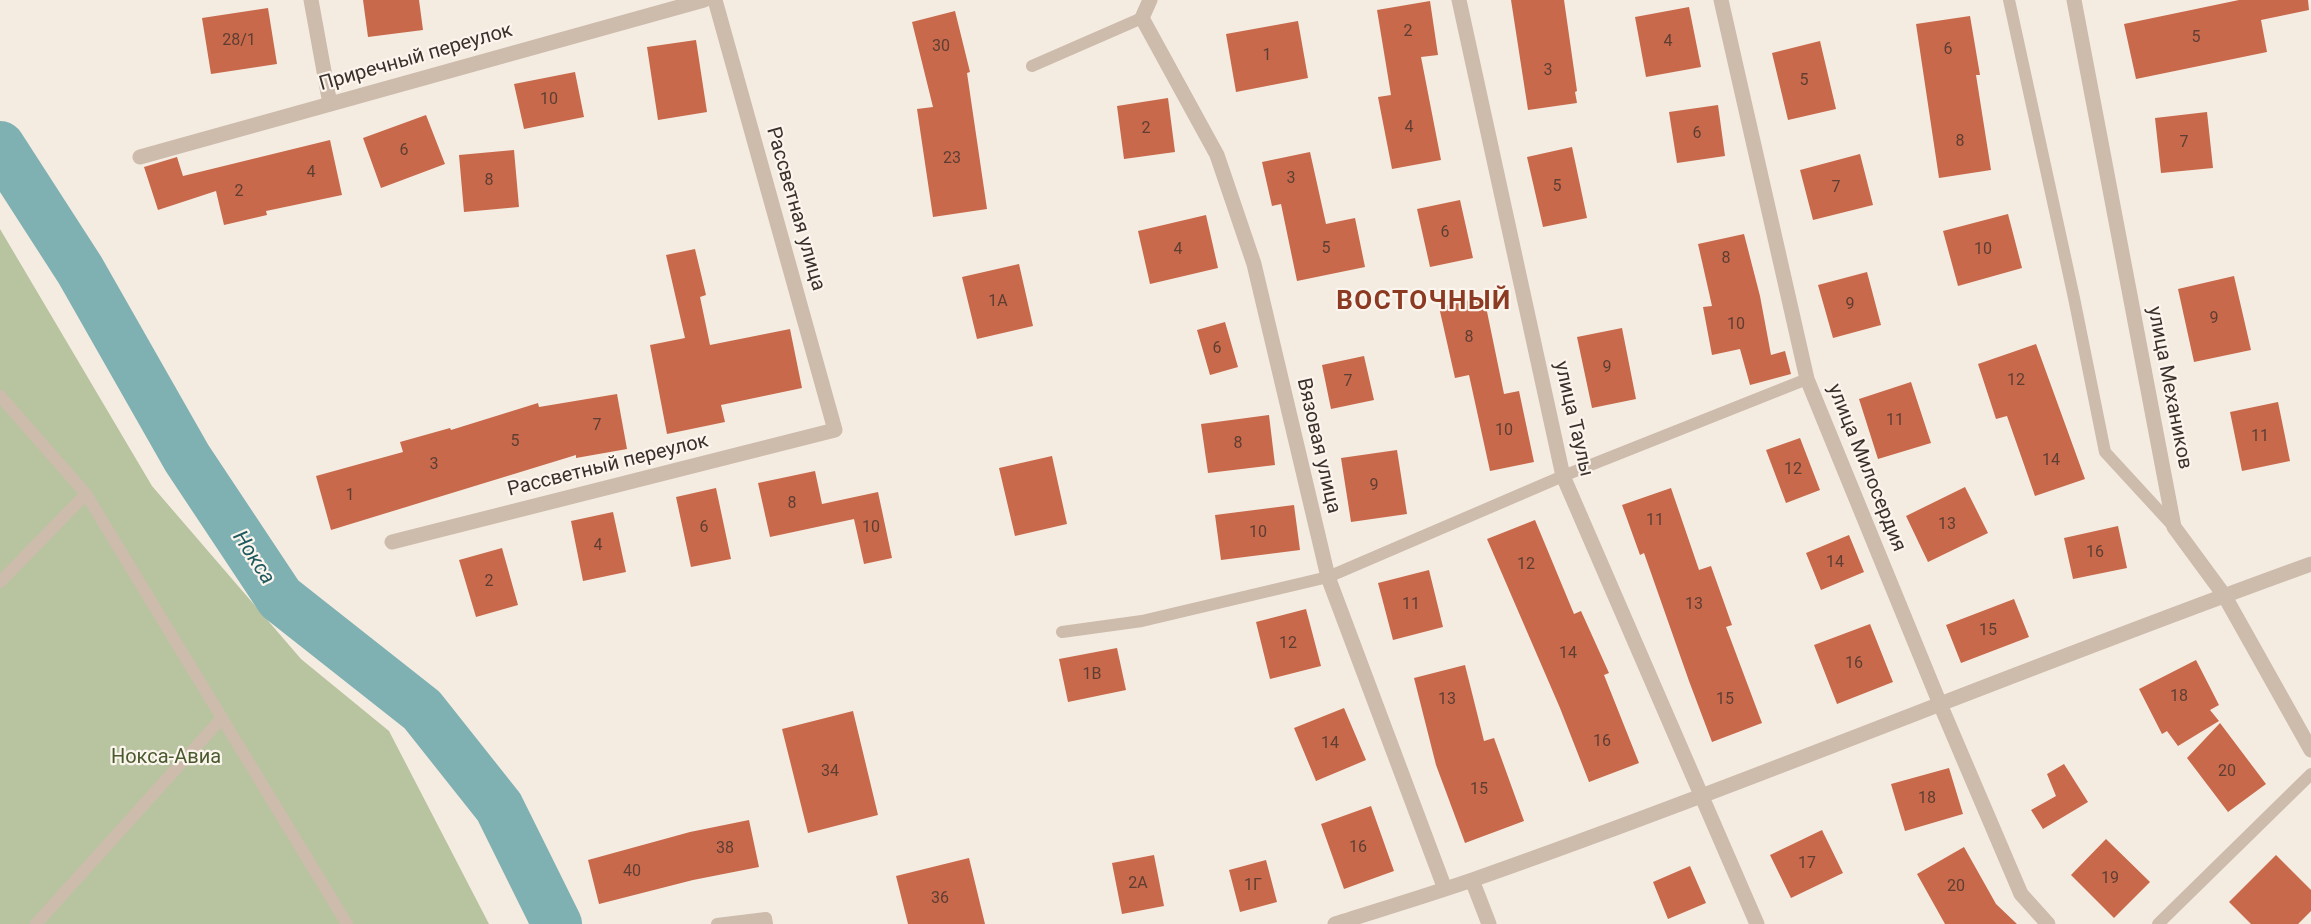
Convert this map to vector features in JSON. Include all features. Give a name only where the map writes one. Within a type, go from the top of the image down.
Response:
[{"type":"street","points":[[310,0],[330,104]]},
{"type":"street","name":"Приречный переулок","points":[[141,157],[704,0]]},
{"type":"street","name":"Рассветная улица","points":[[715,0],[835,430]]},
{"type":"street","points":[[1142,18],[1150,0]]},
{"type":"street","name":"улица Таулы","points":[[1460,0],[1563,476],[1757,924]]},
{"type":"street","name":"улица Милосердия","points":[[1721,0],[1807,379],[1940,704],[2021,894],[2048,924]]},
{"type":"street","name":"улица Механиков","points":[[2074,0],[2174,527],[2224,595],[2311,750]]},
{"type":"street","name":"Вязовая улица","points":[[1142,18],[1217,155],[1254,264],[1328,577],[1445,889]]},
{"type":"street","name":"Рассветный переулок","points":[[392,543],[835,430]]},
{"type":"street","points":[[1335,924],[1472,880],[1703,796],[2224,595],[2311,564]]},
{"type":"street","points":[[1472,880],[1489,924]]},
{"type":"lane","points":[[2009,0],[2105,452],[2174,527]]},
{"type":"lane","points":[[1032,66],[1142,18]]},
{"type":"lane","points":[[1062,632],[1142,621],[1328,577],[1563,476],[1807,379]]},
{"type":"lane","points":[[0,396],[86,494],[347,924]]},
{"type":"lane","points":[[0,582],[86,494]]},
{"type":"lane","points":[[36,924],[221,719]]},
{"type":"lane","points":[[2158,924],[2311,774]]},
{"type":"lane","points":[[717,924],[766,918],[767,924]]},
{"type":"green space","name":"Нокса-Авиа","points":[[0,229],[152,486],[301,659],[389,731],[489,924],[0,924]]},
{"type":"building","points":[[363,0],[419,0],[423,30],[368,37]]},
{"type":"building","points":[[1511,0],[1564,0],[1577,103],[1528,110]]},
{"type":"building","points":[[2239,0],[2308,0],[2309,10],[2261,20],[2267,52],[2136,79],[2124,24]]},
{"type":"building","points":[[1430,1],[1438,55],[1421,57],[1441,160],[1392,169],[1378,97],[1391,95],[1377,10]]},
{"type":"building","points":[[1689,7],[1701,67],[1646,77],[1635,17]]},
{"type":"building","points":[[268,8],[277,64],[211,74],[202,18]]},
{"type":"building","points":[[955,11],[970,72],[967,73],[987,209],[933,217],[917,109],[933,107],[912,22]]},
{"type":"building","points":[[1970,16],[1980,75],[1976,75],[1991,170],[1939,178],[1916,24]]},
{"type":"building","points":[[1298,21],[1308,78],[1236,92],[1226,34]]},
{"type":"building","points":[[696,40],[707,112],[658,120],[647,47]]},
{"type":"building","points":[[1820,41],[1836,109],[1788,120],[1772,53]]},
{"type":"building","points":[[575,72],[584,117],[524,129],[514,84]]},
{"type":"building","points":[[1168,98],[1175,152],[1124,159],[1117,106]]},
{"type":"building","points":[[1718,105],[1725,156],[1677,163],[1669,112]]},
{"type":"building","points":[[2207,112],[2213,168],[2161,173],[2155,118]]},
{"type":"building","points":[[426,115],[445,164],[381,188],[363,138]]},
{"type":"building","points":[[330,140],[342,195],[266,211],[267,215],[224,225],[216,191],[158,210],[144,167],[177,157],[183,176]]},
{"type":"building","points":[[1572,147],[1587,218],[1543,227],[1527,157]]},
{"type":"building","points":[[514,150],[519,207],[464,212],[459,155]]},
{"type":"building","points":[[1310,152],[1326,224],[1355,218],[1365,267],[1297,281],[1281,204],[1272,206],[1262,162]]},
{"type":"building","points":[[1860,154],[1873,205],[1813,220],[1800,170]]},
{"type":"building","points":[[1460,200],[1473,258],[1430,267],[1417,209]]},
{"type":"building","points":[[2008,214],[2022,268],[1958,286],[1943,231]]},
{"type":"building","points":[[1206,215],[1218,268],[1150,284],[1138,231]]},
{"type":"building","points":[[1744,234],[1760,296],[1771,355],[1785,351],[1791,374],[1750,385],[1740,349],[1712,355],[1703,307],[1712,306],[1698,244]]},
{"type":"building","points":[[695,249],[706,295],[700,297],[710,345],[790,329],[802,388],[721,405],[725,422],[667,434],[650,345],[685,338],[666,255]]},
{"type":"building","points":[[1019,264],[1033,326],[977,339],[962,277]]},
{"type":"building","points":[[1867,272],[1881,325],[1833,338],[1818,285]]},
{"type":"building","points":[[2234,276],[2251,350],[2194,362],[2178,289]]},
{"type":"building","points":[[1484,297],[1504,394],[1519,391],[1534,462],[1490,471],[1469,375],[1455,378],[1439,307]]},
{"type":"building","points":[[1225,322],[1238,367],[1210,375],[1197,330]]},
{"type":"building","points":[[1622,328],[1636,399],[1592,408],[1577,337]]},
{"type":"building","points":[[2036,344],[2085,479],[2035,496],[2007,416],[1996,419],[1978,364]]},
{"type":"building","points":[[1364,356],[1374,400],[1331,409],[1322,365]]},
{"type":"building","points":[[1911,382],[1931,443],[1878,459],[1859,399]]},
{"type":"building","points":[[617,394],[627,449],[576,458],[576,455],[331,530],[316,476],[403,452],[400,442],[450,428],[451,430],[538,403],[539,407]]},
{"type":"building","points":[[2278,402],[2290,461],[2242,471],[2230,412]]},
{"type":"building","points":[[1269,415],[1275,465],[1208,473],[1201,424]]},
{"type":"building","points":[[1800,438],[1820,490],[1786,503],[1766,450]]},
{"type":"building","points":[[1397,450],[1407,514],[1351,522],[1341,458]]},
{"type":"building","points":[[1052,456],[1067,524],[1015,536],[999,468]]},
{"type":"building","points":[[815,471],[822,504],[878,492],[892,558],[864,564],[854,519],[770,537],[758,483]]},
{"type":"building","points":[[1965,487],[1988,533],[1928,562],[1906,516]]},
{"type":"building","points":[[716,488],[731,559],[691,567],[676,497]]},
{"type":"building","points":[[1671,488],[1699,570],[1711,566],[1732,625],[1726,627],[1762,723],[1712,742],[1644,553],[1640,555],[1622,505]]},
{"type":"building","points":[[1294,505],[1300,550],[1221,560],[1215,515]]},
{"type":"building","points":[[613,512],[626,572],[583,581],[571,521]]},
{"type":"building","points":[[1535,520],[1574,614],[1581,611],[1609,673],[1604,675],[1639,763],[1589,782],[1560,708],[1487,539]]},
{"type":"building","points":[[2118,526],[2127,568],[2073,579],[2064,538]]},
{"type":"building","points":[[1849,535],[1864,572],[1821,590],[1806,553]]},
{"type":"building","points":[[502,548],[518,605],[476,617],[459,560]]},
{"type":"building","points":[[1429,570],[1443,627],[1393,640],[1378,583]]},
{"type":"building","points":[[2014,599],[2029,637],[1961,663],[1946,625]]},
{"type":"building","points":[[1306,609],[1321,666],[1270,679],[1256,622]]},
{"type":"building","points":[[1870,624],[1893,682],[1837,704],[1814,645]]},
{"type":"building","points":[[1117,648],[1126,690],[1068,702],[1059,659]]},
{"type":"building","points":[[2196,660],[2219,705],[2210,710],[2219,721],[2178,746],[2167,731],[2162,734],[2139,689]]},
{"type":"building","points":[[1465,665],[1484,741],[1494,738],[1524,821],[1465,843],[1436,765],[1414,678]]},
{"type":"building","points":[[1344,708],[1366,760],[1316,781],[1294,728]]},
{"type":"building","points":[[853,711],[878,815],[808,833],[782,729]]},
{"type":"building","points":[[2220,723],[2266,784],[2228,812],[2187,758]]},
{"type":"building","points":[[2064,764],[2088,802],[2043,829],[2031,810],[2056,796],[2047,774]]},
{"type":"building","points":[[1949,768],[1963,814],[1905,831],[1891,784]]},
{"type":"building","points":[[1371,806],[1394,871],[1344,889],[1321,824]]},
{"type":"building","points":[[749,820],[759,867],[693,880],[599,904],[588,860],[690,832]]},
{"type":"building","points":[[1822,830],[1843,873],[1791,898],[1770,855]]},
{"type":"building","points":[[2106,839],[2150,882],[2114,918],[2071,875]]},
{"type":"building","points":[[1964,847],[1996,904],[2017,924],[1945,924],[1917,874]]},
{"type":"building","points":[[1154,855],[1164,906],[1122,914],[1112,863]]},
{"type":"building","points":[[2276,855],[2311,890],[2311,911],[2298,924],[2251,924],[2229,902]]},
{"type":"building","points":[[969,858],[985,924],[908,924],[896,876]]},
{"type":"building","points":[[1266,860],[1277,902],[1240,912],[1229,870]]},
{"type":"building","points":[[1690,866],[1706,903],[1668,919],[1653,882]]},
{"type":"waterway","name":"Нокса","points":[[0,146],[80,270],[187,458],[280,598],[422,710],[499,807],[557,924]]},
{"type":"district","name":"ВОСТОЧНЫЙ","points":[[1424,302]]}]
